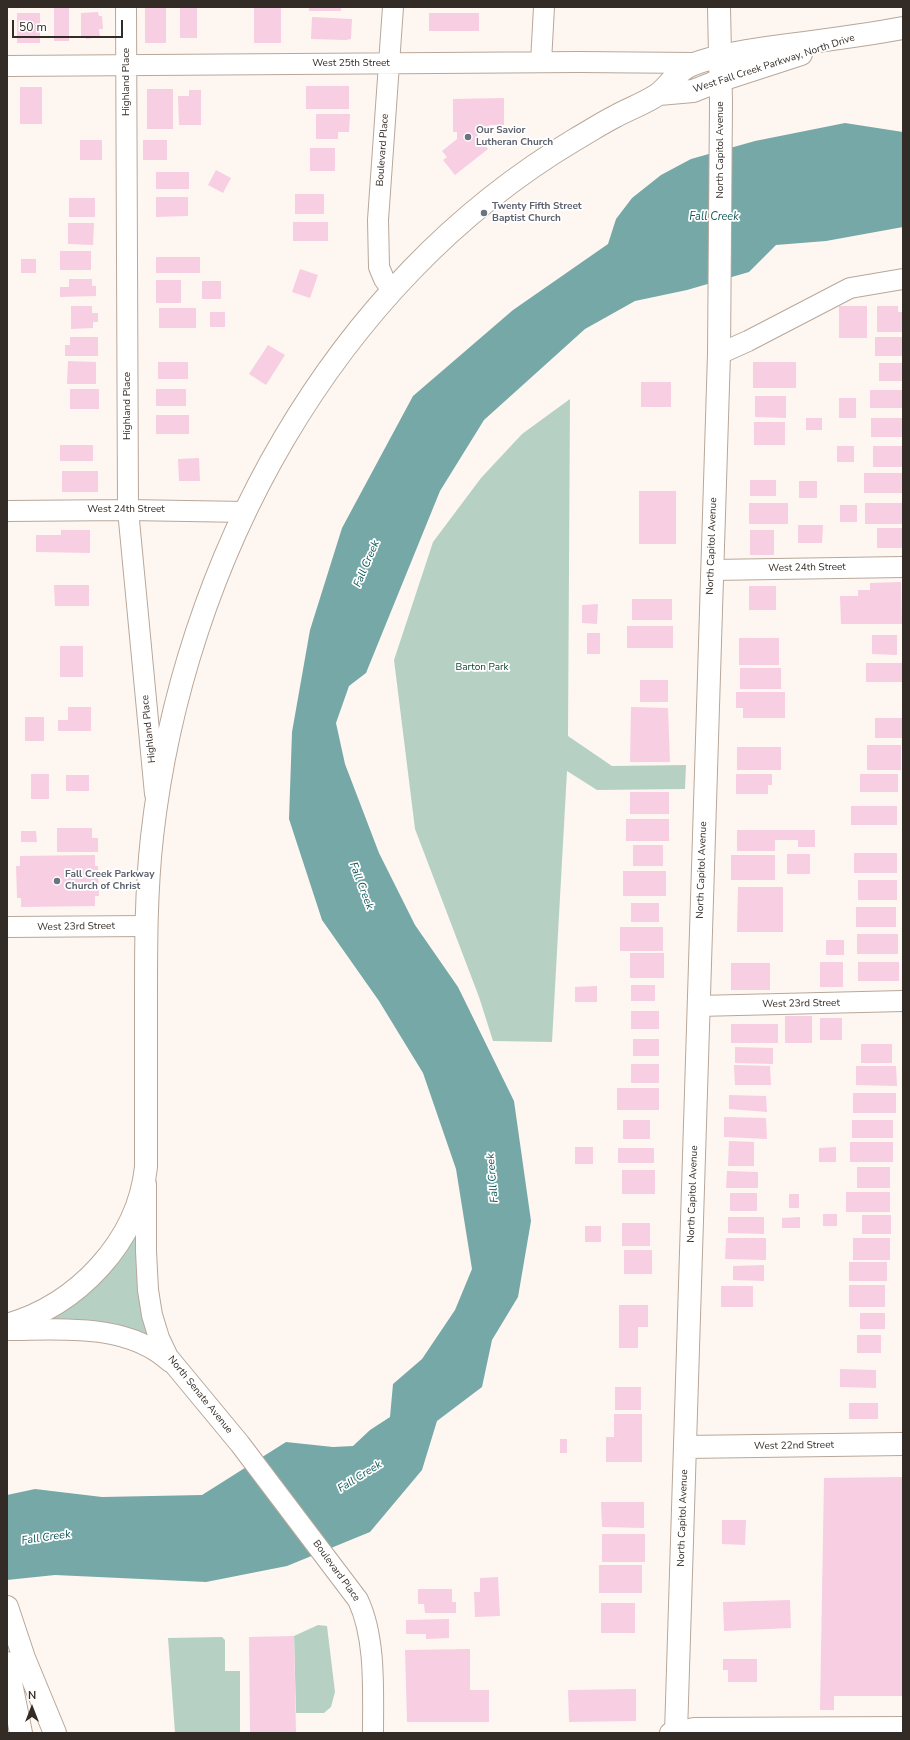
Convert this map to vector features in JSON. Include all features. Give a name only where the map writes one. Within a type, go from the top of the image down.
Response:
[{"type":"main road","name":"North Capitol Avenue","points":[[674,1733],[685,1447],[719,354],[721,57],[719,7]]},
{"type":"main road","name":"West Fall Creek Parkway, North Drive","points":[[7,1325],[34,1316],[57,1303],[74,1290],[105,1261],[118,1244],[131,1221],[142,1188],[146,1167],[146,926],[149,864],[156,804],[170,726],[182,678],[216,580],[245,512],[280,447],[306,404],[349,343],[392,290],[456,226],[510,184],[590,131],[659,94],[678,73],[695,63],[749,50],[864,35],[903,28]]},
{"type":"main road","name":"West Fall Creek Parkway, North Drive","points":[[659,94],[693,91],[721,80],[864,35]]},
{"type":"main road","name":"West 22nd Street","points":[[685,1447],[903,1444]]},
{"type":"main road","points":[[7,1608],[15,1660],[21,1733]]},
{"type":"main road","points":[[15,1660],[54,1733]]},
{"type":"street","name":"Highland Place","points":[[126,7],[128,510],[156,804]]},
{"type":"street","name":"Boulevard Place","points":[[392,290],[384,279],[379,267],[378,220],[393,7]]},
{"type":"street","points":[[541,62],[544,7]]},
{"type":"street","name":"West 25th Street","points":[[7,66],[541,62],[695,63]]},
{"type":"street","points":[[719,354],[748,341],[850,288],[903,279]]},
{"type":"street","name":"West 24th Street","points":[[7,511],[128,510],[245,512]]},
{"type":"street","name":"West 24th Street","points":[[712,570],[903,567]]},
{"type":"street","name":"West 23rd Street","points":[[7,927],[146,926]]},
{"type":"street","name":"West 23rd Street","points":[[698,1006],[903,1002]]},
{"type":"street","name":"North Senate Avenue","points":[[146,1167],[146,1251],[148,1290],[152,1315],[159,1338],[165,1351],[180,1372],[240,1444],[261,1472]]},
{"type":"street","points":[[7,1330],[82,1330],[119,1336],[147,1347],[168,1360],[180,1372]]},
{"type":"street","name":"Boulevard Place","points":[[261,1472],[358,1600],[368,1624],[370,1637],[373,1733]]},
{"type":"street","points":[[674,1733],[694,1728],[903,1727]]},
{"type":"green space","name":"Barton Park","points":[[570,399],[568,736],[612,766],[686,765],[685,789],[597,790],[567,771],[552,1042],[493,1041],[479,997],[415,829],[394,660],[433,542],[481,478],[522,434]]},
{"type":"green space","points":[[138,1227],[153,1343],[37,1322]]},
{"type":"green space","points":[[318,1625],[327,1626],[335,1692],[331,1707],[324,1713],[296,1713],[294,1636]]},
{"type":"green space","points":[[222,1637],[225,1640],[225,1671],[240,1671],[240,1733],[175,1733],[168,1638]]},
{"type":"water","name":"Fall Creek","points":[[845,123],[903,132],[903,227],[826,241],[776,245],[749,272],[687,290],[635,301],[585,329],[484,420],[440,491],[366,673],[349,686],[336,723],[345,764],[379,853],[415,925],[458,987],[514,1101],[531,1221],[518,1297],[492,1340],[482,1387],[437,1421],[422,1470],[370,1532],[287,1566],[206,1582],[55,1575],[7,1580],[7,1495],[35,1489],[102,1497],[202,1495],[286,1442],[333,1447],[353,1446],[370,1430],[390,1417],[393,1384],[422,1359],[455,1310],[472,1269],[456,1169],[423,1073],[379,1001],[322,920],[289,819],[292,732],[310,630],[342,528],[413,396],[513,310],[608,244],[616,219],[632,198],[661,175],[691,159],[755,141]]},
{"type":"building","points":[[145,7],[166,7],[166,43],[145,43]]},
{"type":"building","points":[[180,7],[197,7],[197,38],[180,38]]},
{"type":"building","points":[[254,7],[281,7],[281,43],[254,43]]},
{"type":"building","points":[[309,7],[341,7],[341,11],[309,11]]},
{"type":"building","points":[[54,8],[69,8],[69,41],[54,41]]},
{"type":"building","points":[[98,12],[99,16],[102,16],[103,29],[99,29],[100,37],[86,39],[86,36],[81,37],[81,13]]},
{"type":"building","points":[[17,13],[40,13],[40,43],[17,43]]},
{"type":"building","points":[[429,13],[479,13],[479,31],[429,31]]},
{"type":"building","points":[[312,17],[352,19],[351,39],[311,39]]},
{"type":"building","points":[[306,86],[349,86],[349,109],[306,109]]},
{"type":"building","points":[[20,87],[42,87],[42,124],[20,124]]},
{"type":"building","points":[[147,89],[173,89],[173,129],[147,129]]},
{"type":"building","points":[[189,90],[201,90],[201,125],[179,125],[178,96],[189,96]]},
{"type":"building","name":"Our Savior Lutheran Church","points":[[504,98],[504,125],[490,125],[477,135],[488,149],[455,175],[443,160],[447,157],[442,151],[457,139],[457,132],[453,132],[453,99]]},
{"type":"building","points":[[316,114],[350,114],[349,132],[338,132],[338,139],[316,139]]},
{"type":"building","points":[[80,140],[102,140],[102,160],[80,160]]},
{"type":"building","points":[[143,140],[167,140],[167,160],[143,160]]},
{"type":"building","points":[[310,148],[335,148],[335,171],[310,171]]},
{"type":"building","points":[[216,170],[231,178],[223,193],[208,185]]},
{"type":"building","points":[[156,172],[189,172],[189,189],[156,189]]},
{"type":"building","points":[[295,194],[324,194],[324,214],[295,214]]},
{"type":"building","points":[[156,197],[188,197],[188,216],[156,217]]},
{"type":"building","points":[[69,198],[95,198],[95,217],[69,217]]},
{"type":"building","points":[[293,222],[328,222],[328,241],[293,241]]},
{"type":"building","points":[[68,223],[94,223],[93,245],[68,244]]},
{"type":"building","points":[[60,251],[91,251],[91,270],[60,270]]},
{"type":"building","points":[[156,257],[200,257],[200,273],[156,273]]},
{"type":"building","points":[[21,259],[36,259],[36,273],[21,273]]},
{"type":"building","points":[[300,269],[318,275],[310,298],[292,292]]},
{"type":"building","points":[[69,279],[92,279],[92,286],[96,286],[96,296],[60,297],[60,287],[69,287]]},
{"type":"building","points":[[156,280],[181,280],[181,303],[156,303]]},
{"type":"building","points":[[202,281],[221,281],[221,299],[202,299]]},
{"type":"building","points":[[71,306],[92,306],[92,313],[98,313],[98,322],[93,322],[93,328],[71,329]]},
{"type":"building","points":[[839,306],[867,306],[867,338],[839,338]]},
{"type":"building","points":[[877,306],[898,306],[898,312],[903,312],[903,332],[877,332]]},
{"type":"building","points":[[159,308],[196,308],[196,328],[159,328]]},
{"type":"building","points":[[210,312],[225,312],[225,327],[210,327]]},
{"type":"building","points":[[70,337],[98,337],[98,356],[65,356],[65,345],[70,345]]},
{"type":"building","points":[[875,337],[903,337],[903,356],[875,356]]},
{"type":"building","points":[[268,345],[285,355],[266,385],[249,374]]},
{"type":"building","points":[[68,361],[96,362],[96,384],[67,384]]},
{"type":"building","points":[[158,362],[188,362],[188,379],[158,379]]},
{"type":"building","points":[[753,362],[796,362],[796,388],[753,388]]},
{"type":"building","points":[[879,363],[903,363],[903,381],[879,381]]},
{"type":"building","points":[[641,382],[671,382],[671,407],[641,407]]},
{"type":"building","points":[[70,389],[99,389],[99,409],[70,409]]},
{"type":"building","points":[[156,389],[186,389],[186,406],[156,406]]},
{"type":"building","points":[[870,390],[903,390],[903,408],[870,408]]},
{"type":"building","points":[[755,396],[786,396],[786,418],[755,417]]},
{"type":"building","points":[[839,398],[856,398],[856,418],[839,418]]},
{"type":"building","points":[[156,415],[189,415],[189,434],[156,434]]},
{"type":"building","points":[[806,418],[822,418],[822,430],[806,430]]},
{"type":"building","points":[[871,418],[903,418],[903,437],[871,437]]},
{"type":"building","points":[[754,422],[785,422],[785,445],[754,445]]},
{"type":"building","points":[[60,445],[93,445],[93,461],[60,461]]},
{"type":"building","points":[[837,446],[854,446],[854,462],[837,462]]},
{"type":"building","points":[[873,446],[903,446],[903,467],[873,467]]},
{"type":"building","points":[[199,458],[200,481],[179,481],[178,459]]},
{"type":"building","points":[[62,471],[98,471],[98,492],[62,492]]},
{"type":"building","points":[[864,473],[903,473],[903,493],[864,493]]},
{"type":"building","points":[[750,480],[776,480],[776,496],[750,496]]},
{"type":"building","points":[[799,481],[817,481],[817,498],[799,498]]},
{"type":"building","points":[[639,491],[676,491],[676,544],[639,544]]},
{"type":"building","points":[[749,503],[788,503],[788,524],[749,524]]},
{"type":"building","points":[[865,503],[902,503],[902,524],[865,524]]},
{"type":"building","points":[[840,505],[857,505],[857,522],[840,522]]},
{"type":"building","points":[[798,525],[823,525],[822,543],[798,543]]},
{"type":"building","points":[[877,528],[903,528],[903,548],[877,548]]},
{"type":"building","points":[[61,530],[90,530],[90,553],[36,552],[36,535],[61,535]]},
{"type":"building","points":[[750,530],[774,530],[774,555],[750,555]]},
{"type":"building","points":[[901,582],[902,624],[841,624],[840,596],[858,596],[858,590],[870,590],[870,583]]},
{"type":"building","points":[[54,585],[89,585],[89,606],[55,606]]},
{"type":"building","points":[[749,586],[776,586],[776,610],[749,610]]},
{"type":"building","points":[[632,599],[672,599],[672,620],[632,620]]},
{"type":"building","points":[[598,604],[597,624],[582,623],[582,605]]},
{"type":"building","points":[[627,626],[673,626],[673,648],[627,648]]},
{"type":"building","points":[[587,633],[600,633],[600,654],[587,654]]},
{"type":"building","points":[[872,635],[897,635],[897,655],[872,654]]},
{"type":"building","points":[[739,638],[779,638],[779,665],[739,665]]},
{"type":"building","points":[[60,646],[83,646],[83,677],[60,677]]},
{"type":"building","points":[[866,663],[902,663],[902,682],[866,682]]},
{"type":"building","points":[[740,668],[781,668],[781,689],[740,689]]},
{"type":"building","points":[[640,680],[668,680],[668,702],[640,702]]},
{"type":"building","points":[[736,692],[785,692],[785,718],[743,718],[743,708],[736,708]]},
{"type":"building","points":[[68,707],[91,707],[91,731],[58,731],[58,720],[68,720]]},
{"type":"building","points":[[631,707],[668,708],[670,762],[630,762]]},
{"type":"building","points":[[25,717],[44,717],[44,741],[25,741]]},
{"type":"building","points":[[875,718],[903,718],[903,738],[875,738]]},
{"type":"building","points":[[867,745],[901,745],[901,770],[867,770]]},
{"type":"building","points":[[737,747],[781,747],[781,770],[737,770]]},
{"type":"building","points":[[31,774],[49,774],[49,799],[31,799]]},
{"type":"building","points":[[736,774],[772,774],[772,785],[768,785],[768,794],[736,794]]},
{"type":"building","points":[[860,774],[898,774],[898,792],[860,792]]},
{"type":"building","points":[[66,775],[89,775],[89,791],[66,791]]},
{"type":"building","points":[[630,792],[669,792],[669,814],[630,814]]},
{"type":"building","points":[[851,806],[897,806],[897,825],[851,825]]},
{"type":"building","points":[[626,819],[669,819],[669,841],[626,841]]},
{"type":"building","points":[[57,828],[92,828],[92,838],[98,838],[98,852],[57,852]]},
{"type":"building","points":[[737,830],[815,830],[815,847],[798,847],[798,840],[775,840],[775,851],[737,851]]},
{"type":"building","points":[[21,831],[36,831],[37,842],[21,842]]},
{"type":"building","points":[[633,845],[663,845],[663,866],[633,866]]},
{"type":"building","points":[[854,853],[897,853],[897,873],[854,873]]},
{"type":"building","points":[[787,854],[810,854],[810,874],[787,874]]},
{"type":"building","name":"Fall Creek Parkway Church of Christ","points":[[95,855],[95,866],[98,866],[99,896],[95,896],[95,906],[21,907],[21,898],[17,898],[16,866],[20,866],[20,856]]},
{"type":"building","points":[[731,855],[775,855],[775,880],[731,880]]},
{"type":"building","points":[[623,871],[666,871],[666,896],[623,896]]},
{"type":"building","points":[[858,880],[897,880],[897,900],[858,900]]},
{"type":"building","points":[[738,887],[783,887],[783,932],[737,932]]},
{"type":"building","points":[[631,903],[659,903],[659,922],[631,922]]},
{"type":"building","points":[[856,907],[896,907],[896,927],[856,927]]},
{"type":"building","points":[[620,927],[663,927],[663,951],[620,951]]},
{"type":"building","points":[[857,934],[898,934],[898,954],[857,954]]},
{"type":"building","points":[[826,940],[844,940],[844,955],[826,955]]},
{"type":"building","points":[[630,953],[664,953],[664,978],[630,978]]},
{"type":"building","points":[[820,962],[843,962],[843,987],[820,987]]},
{"type":"building","points":[[858,962],[899,962],[899,981],[858,981]]},
{"type":"building","points":[[731,963],[770,963],[770,990],[731,990]]},
{"type":"building","points":[[631,985],[655,985],[655,1001],[631,1001]]},
{"type":"building","points":[[597,986],[597,1002],[575,1002],[575,987]]},
{"type":"building","points":[[631,1011],[659,1011],[659,1029],[631,1029]]},
{"type":"building","points":[[785,1016],[812,1016],[812,1043],[785,1043]]},
{"type":"building","points":[[820,1018],[842,1018],[842,1040],[820,1040]]},
{"type":"building","points":[[731,1024],[778,1024],[778,1043],[731,1043]]},
{"type":"building","points":[[633,1039],[659,1039],[659,1056],[633,1056]]},
{"type":"building","points":[[861,1044],[892,1044],[892,1063],[861,1063]]},
{"type":"building","points":[[735,1047],[773,1048],[773,1064],[735,1063]]},
{"type":"building","points":[[631,1064],[659,1064],[659,1083],[631,1083]]},
{"type":"building","points":[[734,1065],[770,1066],[771,1085],[735,1085]]},
{"type":"building","points":[[856,1066],[896,1066],[897,1086],[856,1085]]},
{"type":"building","points":[[617,1088],[659,1088],[659,1110],[617,1110]]},
{"type":"building","points":[[853,1093],[896,1093],[896,1113],[853,1113]]},
{"type":"building","points":[[729,1095],[766,1096],[767,1112],[729,1109]]},
{"type":"building","points":[[724,1117],[766,1118],[767,1139],[724,1137]]},
{"type":"building","points":[[623,1120],[650,1120],[650,1139],[623,1139]]},
{"type":"building","points":[[852,1120],[893,1120],[893,1138],[852,1138]]},
{"type":"building","points":[[729,1141],[754,1142],[754,1166],[728,1166]]},
{"type":"building","points":[[850,1142],[893,1142],[893,1162],[850,1162]]},
{"type":"building","points":[[575,1147],[593,1147],[593,1164],[575,1164]]},
{"type":"building","points":[[836,1147],[836,1162],[819,1162],[819,1148]]},
{"type":"building","points":[[618,1148],[654,1148],[654,1163],[618,1163]]},
{"type":"building","points":[[857,1167],[890,1167],[890,1188],[857,1188]]},
{"type":"building","points":[[622,1170],[655,1170],[655,1194],[622,1194]]},
{"type":"building","points":[[727,1171],[758,1172],[758,1188],[726,1188]]},
{"type":"building","points":[[846,1192],[890,1192],[890,1212],[846,1212]]},
{"type":"building","points":[[730,1193],[757,1193],[757,1211],[730,1211]]},
{"type":"building","points":[[789,1194],[799,1194],[799,1208],[789,1208]]},
{"type":"building","points":[[823,1214],[837,1214],[837,1226],[823,1226]]},
{"type":"building","points":[[862,1215],[891,1215],[891,1234],[862,1234]]},
{"type":"building","points":[[728,1217],[764,1217],[764,1234],[728,1233]]},
{"type":"building","points":[[800,1217],[800,1228],[782,1228],[782,1218]]},
{"type":"building","points":[[622,1223],[650,1223],[650,1246],[622,1246]]},
{"type":"building","points":[[585,1226],[601,1226],[601,1242],[585,1242]]},
{"type":"building","points":[[726,1238],[766,1238],[766,1260],[725,1259]]},
{"type":"building","points":[[853,1238],[890,1238],[890,1260],[853,1260]]},
{"type":"building","points":[[624,1250],[652,1250],[652,1274],[624,1274]]},
{"type":"building","points":[[849,1262],[887,1262],[887,1281],[849,1281]]},
{"type":"building","points":[[764,1265],[764,1281],[733,1280],[733,1266]]},
{"type":"building","points":[[849,1285],[885,1285],[885,1307],[849,1307]]},
{"type":"building","points":[[721,1286],[753,1286],[753,1307],[721,1307]]},
{"type":"building","points":[[619,1305],[648,1305],[648,1327],[638,1327],[638,1348],[619,1348]]},
{"type":"building","points":[[860,1313],[885,1313],[885,1329],[860,1329]]},
{"type":"building","points":[[857,1335],[881,1335],[881,1353],[857,1353]]},
{"type":"building","points":[[840,1369],[876,1370],[876,1388],[840,1387]]},
{"type":"building","points":[[615,1387],[641,1387],[641,1410],[615,1410]]},
{"type":"building","points":[[849,1403],[878,1403],[878,1419],[849,1419]]},
{"type":"building","points":[[614,1414],[642,1414],[642,1462],[606,1462],[606,1437],[614,1437]]},
{"type":"building","points":[[560,1439],[567,1439],[567,1453],[560,1453]]},
{"type":"building","points":[[903,1477],[903,1696],[834,1696],[834,1710],[820,1710],[824,1478]]},
{"type":"building","points":[[601,1502],[644,1502],[644,1528],[602,1527]]},
{"type":"building","points":[[722,1520],[746,1520],[745,1545],[722,1544]]},
{"type":"building","points":[[602,1534],[645,1534],[645,1562],[602,1562]]},
{"type":"building","points":[[599,1565],[642,1565],[642,1593],[599,1593]]},
{"type":"building","points":[[498,1577],[500,1616],[475,1617],[474,1592],[480,1592],[480,1578]]},
{"type":"building","points":[[418,1589],[452,1589],[452,1602],[456,1602],[456,1613],[425,1613],[424,1604],[418,1604]]},
{"type":"building","points":[[790,1600],[791,1628],[724,1631],[723,1602]]},
{"type":"building","points":[[601,1603],[635,1603],[635,1633],[601,1633]]},
{"type":"building","points":[[449,1619],[449,1638],[426,1639],[426,1634],[406,1634],[406,1620]]},
{"type":"building","points":[[294,1636],[296,1733],[250,1733],[249,1637]]},
{"type":"building","points":[[470,1649],[470,1690],[489,1690],[489,1722],[407,1722],[405,1650]]},
{"type":"building","points":[[723,1659],[757,1659],[757,1682],[728,1682],[728,1670],[723,1670]]},
{"type":"building","points":[[636,1689],[636,1721],[569,1722],[568,1690]]},
{"type":"place","name":"Our Savior Lutheran Church","points":[[468,137]]},
{"type":"place","name":"Twenty Fifth Street Baptist Church","points":[[484,213]]},
{"type":"place","name":"Fall Creek Parkway Church of Christ","points":[[57,881]]}]
